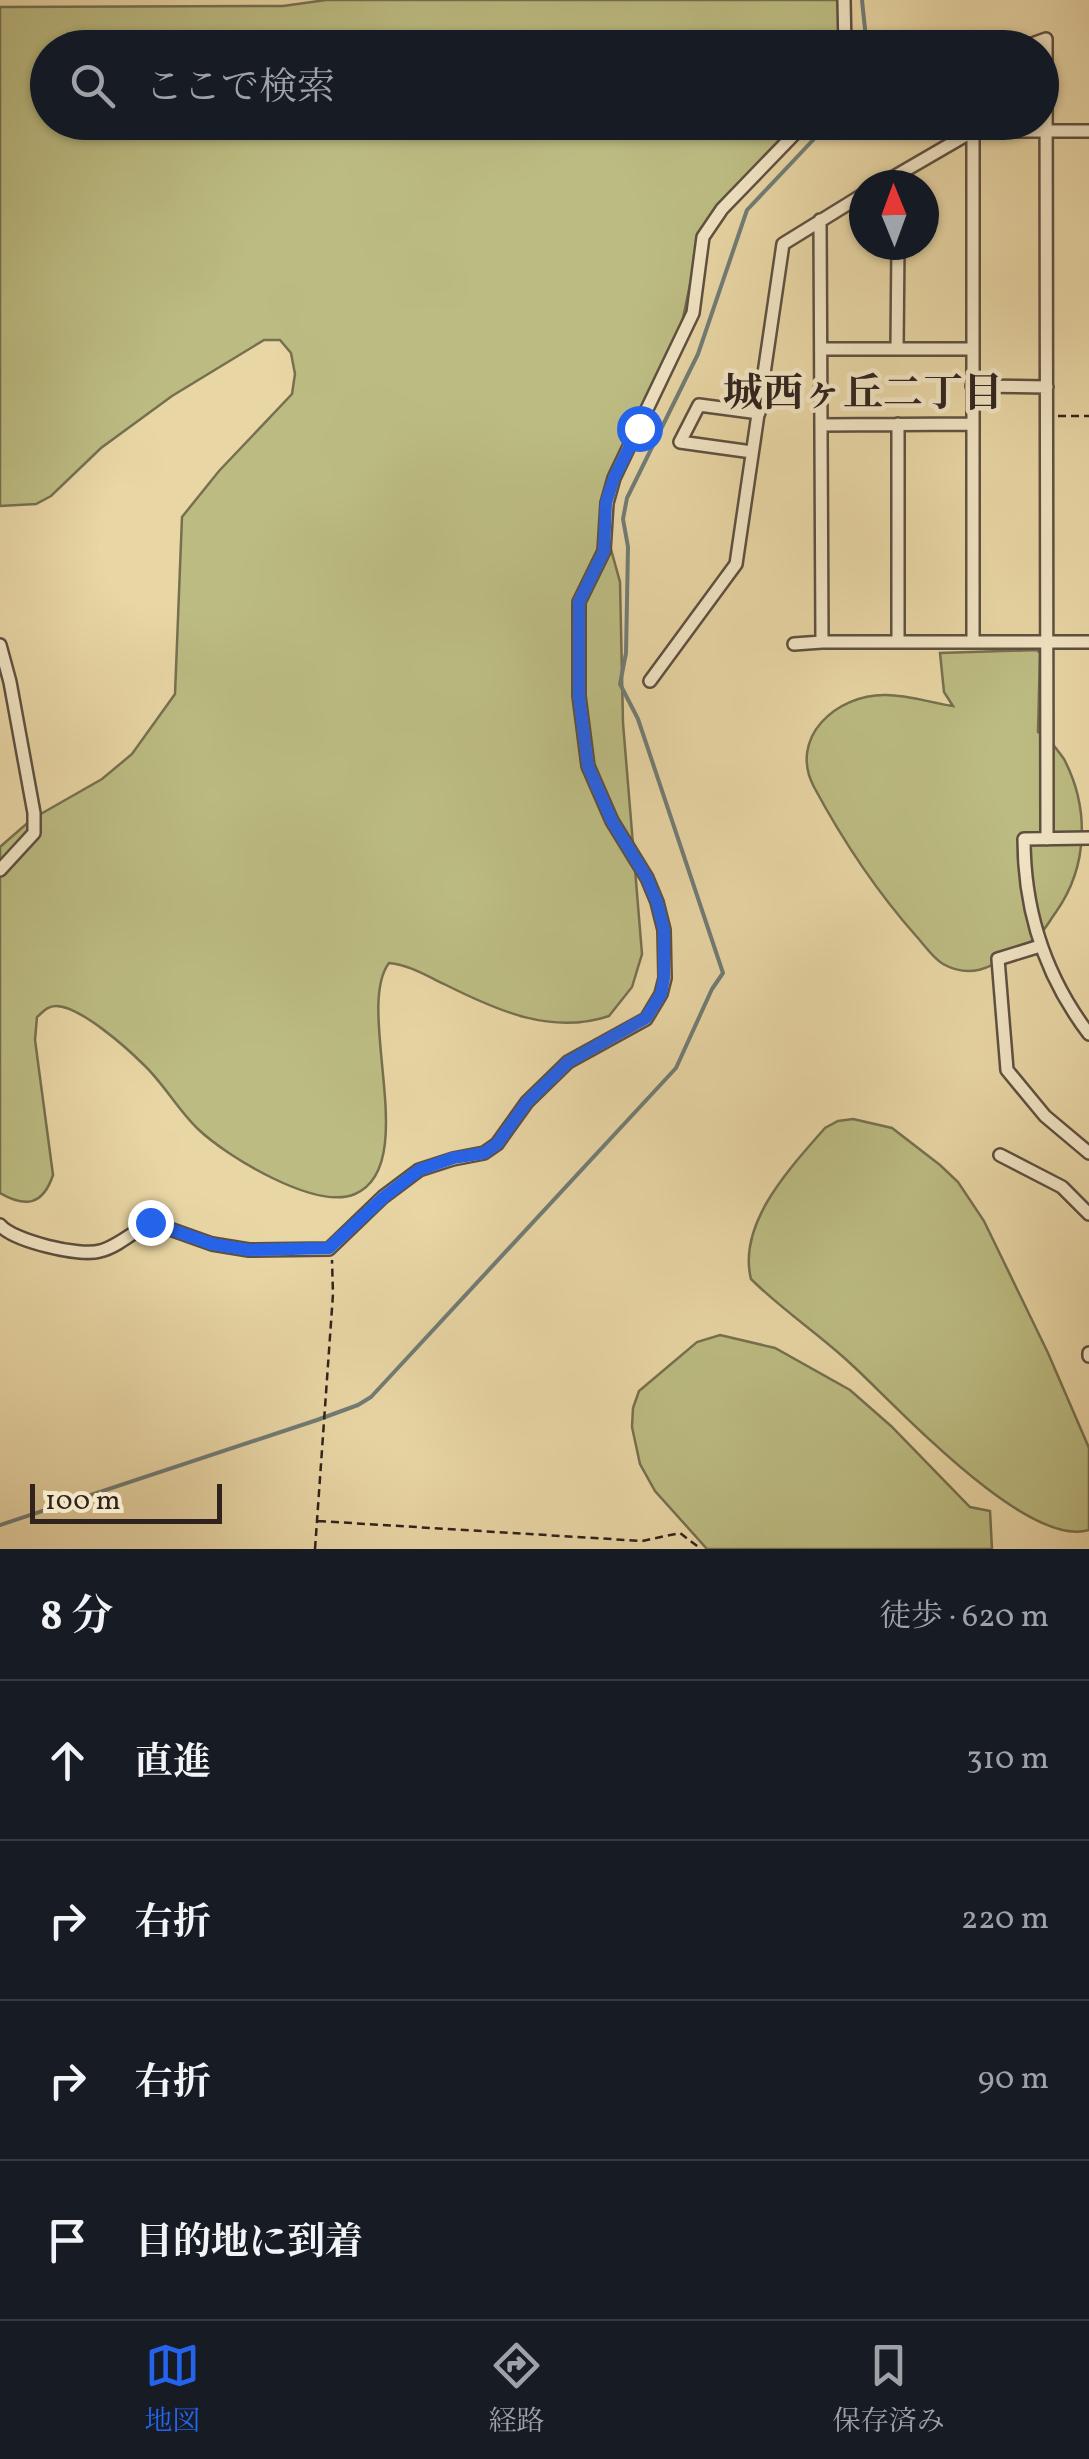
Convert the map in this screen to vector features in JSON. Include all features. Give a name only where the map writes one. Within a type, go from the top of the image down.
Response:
[{"type":"street","points":[[844,0],[845,30]]},
{"type":"street","points":[[1059,131],[1089,131]]},
{"type":"street","points":[[0,1224],[6,1233],[26,1240],[100,1252],[150,1222],[212,1244],[249,1250],[329,1248],[419,1170],[453,1158],[484,1153],[497,1144],[527,1102],[568,1062],[646,1018],[661,994],[664,930],[647,878],[612,821],[588,766],[579,696],[579,602],[604,551],[606,503],[614,478],[694,312],[703,238],[722,209],[789,140]]},
{"type":"street","points":[[912,170],[955,140]]},
{"type":"street","points":[[973,140],[973,642]]},
{"type":"street","points":[[1047,140],[1047,839]]},
{"type":"street","points":[[650,681],[736,564],[783,244],[849,203]]},
{"type":"street","points":[[820,220],[822,642]]},
{"type":"street","points":[[898,260],[898,349]]},
{"type":"street","points":[[821,350],[972,349]]},
{"type":"street","points":[[972,386],[1047,387]]},
{"type":"street","points":[[752,452],[680,442],[699,405],[760,414]]},
{"type":"street","points":[[821,424],[972,424]]},
{"type":"street","points":[[898,424],[898,642]]},
{"type":"street","points":[[794,644],[1089,642]]},
{"type":"street","points":[[0,645],[34,812],[34,833],[0,870]]},
{"type":"street","points":[[1089,838],[1024,839],[1030,913],[1040,946],[1063,997],[1089,1034]]},
{"type":"street","points":[[1040,946],[998,959],[1007,1070],[1045,1116],[1089,1153]]},
{"type":"street","points":[[1000,1155],[1062,1187],[1089,1214]]},
{"type":"path","points":[[1047,416],[1089,416]]},
{"type":"path","points":[[315,1549],[333,1294],[334,1263],[329,1248]]},
{"type":"path","points":[[318,1521],[642,1540],[680,1533],[700,1549]]},
{"type":"green space","points":[[326,0],[841,0],[842,30],[30,30],[30,140],[786,140],[697,251],[678,342],[610,479],[604,524],[620,582],[623,723],[642,954],[632,987],[609,1016],[567,1023],[546,1021],[505,1011],[411,968],[389,963],[380,985],[378,1014],[386,1120],[384,1152],[374,1178],[355,1194],[338,1197],[296,1188],[229,1153],[198,1129],[151,1072],[115,1039],[77,1013],[50,1007],[37,1017],[35,1040],[53,1175],[39,1198],[18,1201],[0,1193],[0,847],[32,819],[102,779],[132,754],[175,694],[182,517],[219,471],[292,394],[295,374],[291,353],[280,340],[264,340],[172,396],[101,448],[51,496],[36,504],[0,506],[0,7],[283,6]]},
{"type":"green space","points":[[1037,650],[1038,732],[1064,759],[1072,777],[1081,816],[1080,856],[1067,894],[1043,931],[988,967],[962,971],[929,952],[861,865],[814,787],[807,752],[821,722],[850,702],[886,695],[953,706],[944,692],[940,653]]},
{"type":"green space","points":[[853,1119],[892,1128],[940,1165],[958,1182],[984,1221],[1089,1448],[1089,1530],[1062,1530],[1031,1518],[998,1496],[751,1279],[752,1237],[770,1197],[825,1128]]},
{"type":"green space","points":[[720,1335],[775,1348],[850,1390],[970,1507],[990,1511],[992,1549],[707,1549],[655,1491],[640,1464],[632,1427],[633,1408],[639,1391],[697,1342]]},
{"type":"waterway","points":[[862,0],[865,30]]},
{"type":"waterway","points":[[0,1525],[317,1420],[371,1397],[676,1068],[723,973],[638,719],[620,684],[626,653],[628,547],[623,519],[627,498],[698,354],[747,210],[813,140]]},
{"type":"district","name":"城西ヶ丘二丁目","points":[[863,392]]},
{"type":"route","points":[[150,1222],[212,1244],[249,1250],[329,1248],[419,1170],[453,1158],[484,1153],[497,1144],[527,1102],[568,1062],[646,1018],[661,994],[664,930],[657,902],[612,821],[588,766],[579,696],[579,602],[604,551],[606,503],[614,478],[639,428]]}]
